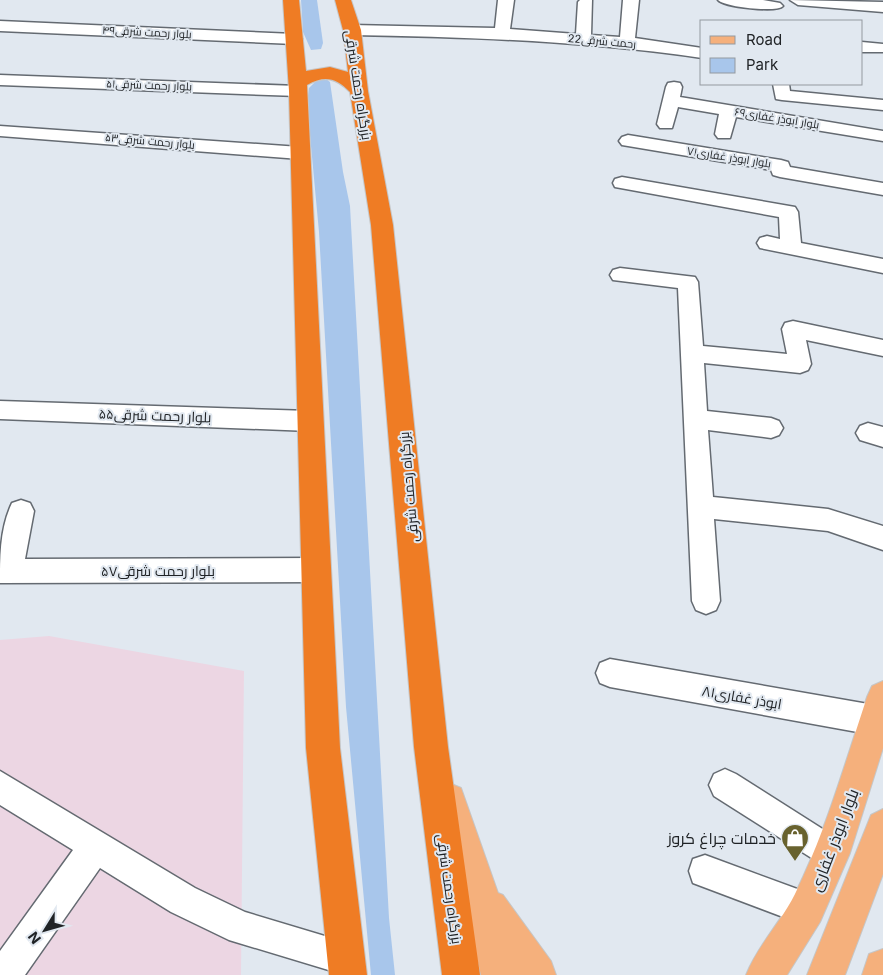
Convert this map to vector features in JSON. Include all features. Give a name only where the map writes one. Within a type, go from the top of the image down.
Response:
[{"type":"highway","points":[[291,0],[298,87],[322,748],[347,967]]},
{"type":"highway","name":"بزرگراه رحمت شرقی","points":[[343,0],[344,45],[359,91],[382,225],[392,310],[431,747],[461,975]]},
{"type":"highway","points":[[294,45],[314,59],[344,45]]},
{"type":"highway","points":[[298,87],[311,74],[332,73],[339,74],[349,80],[359,91]]},
{"type":"main road","name":"بلوار ابوذر غفاری","points":[[765,975],[807,909],[832,853],[854,790],[878,708]]},
{"type":"main road","points":[[431,747],[480,894],[500,975]]},
{"type":"main road","points":[[826,975],[883,827]]},
{"type":"main road","points":[[480,894],[537,975]]},
{"type":"main road","points":[[881,975],[883,968]]},
{"type":"street","points":[[502,33],[506,0]]},
{"type":"street","points":[[627,42],[631,0]]},
{"type":"street","points":[[726,0],[775,9]]},
{"type":"street","points":[[798,0],[883,7]]},
{"type":"street","points":[[583,39],[586,2]]},
{"type":"street","name":"بلوار رحمت شرقی۴۹","points":[[0,26],[294,45]]},
{"type":"street","name":"22رحمت شرقی","points":[[344,45],[502,33],[627,42],[700,53]]},
{"type":"street","points":[[863,47],[878,48]]},
{"type":"street","name":"بلوار رحمت شرقی۵۱","points":[[0,80],[298,87]]},
{"type":"street","points":[[781,89],[883,105]]},
{"type":"street","name":"بلوار ابوذر غفاری۶۹","points":[[666,124],[673,94],[728,110],[883,136]]},
{"type":"street","points":[[724,134],[728,110]]},
{"type":"street","name":"بلوار رحمت شرقی۵۳","points":[[0,131],[300,153]]},
{"type":"street","name":"بلوار ابوذر غفاری۷۱","points":[[628,141],[781,166],[780,171],[883,189]]},
{"type":"street","points":[[622,183],[788,212],[791,248]]},
{"type":"street","points":[[768,243],[883,266]]},
{"type":"street","points":[[620,275],[688,282],[706,601]]},
{"type":"street","points":[[692,354],[800,364],[793,329],[883,348]]},
{"type":"street","name":"بلوار رحمت شرقی۵۵","points":[[0,410],[310,421]]},
{"type":"street","points":[[696,419],[770,428]]},
{"type":"street","points":[[700,507],[828,520],[883,538]]},
{"type":"street","points":[[5,571],[21,511]]},
{"type":"street","name":"۵۷بلوار رحمت شرقی","points":[[5,571],[316,570]]},
{"type":"street","name":"۸۱ابوذر غفاری","points":[[610,674],[878,708]]},
{"type":"street","points":[[725,785],[832,853]]},
{"type":"street","points":[[0,786],[183,900],[241,928],[347,967]]},
{"type":"street","points":[[4,975],[96,846]]},
{"type":"street","points":[[705,871],[807,909]]},
{"type":"shaded area","points":[[49,636],[244,671],[241,975],[0,975],[0,640]]},
{"type":"green space","points":[[301,0],[317,0],[323,43],[321,49],[311,50],[303,32]]},
{"type":"green space","points":[[326,79],[330,82],[350,206],[389,918],[395,975],[371,975],[346,707],[319,232],[307,103],[309,88],[316,81]]},
{"type":"place","name":"خدمات چراغ کروز","points":[[795,862]]}]
